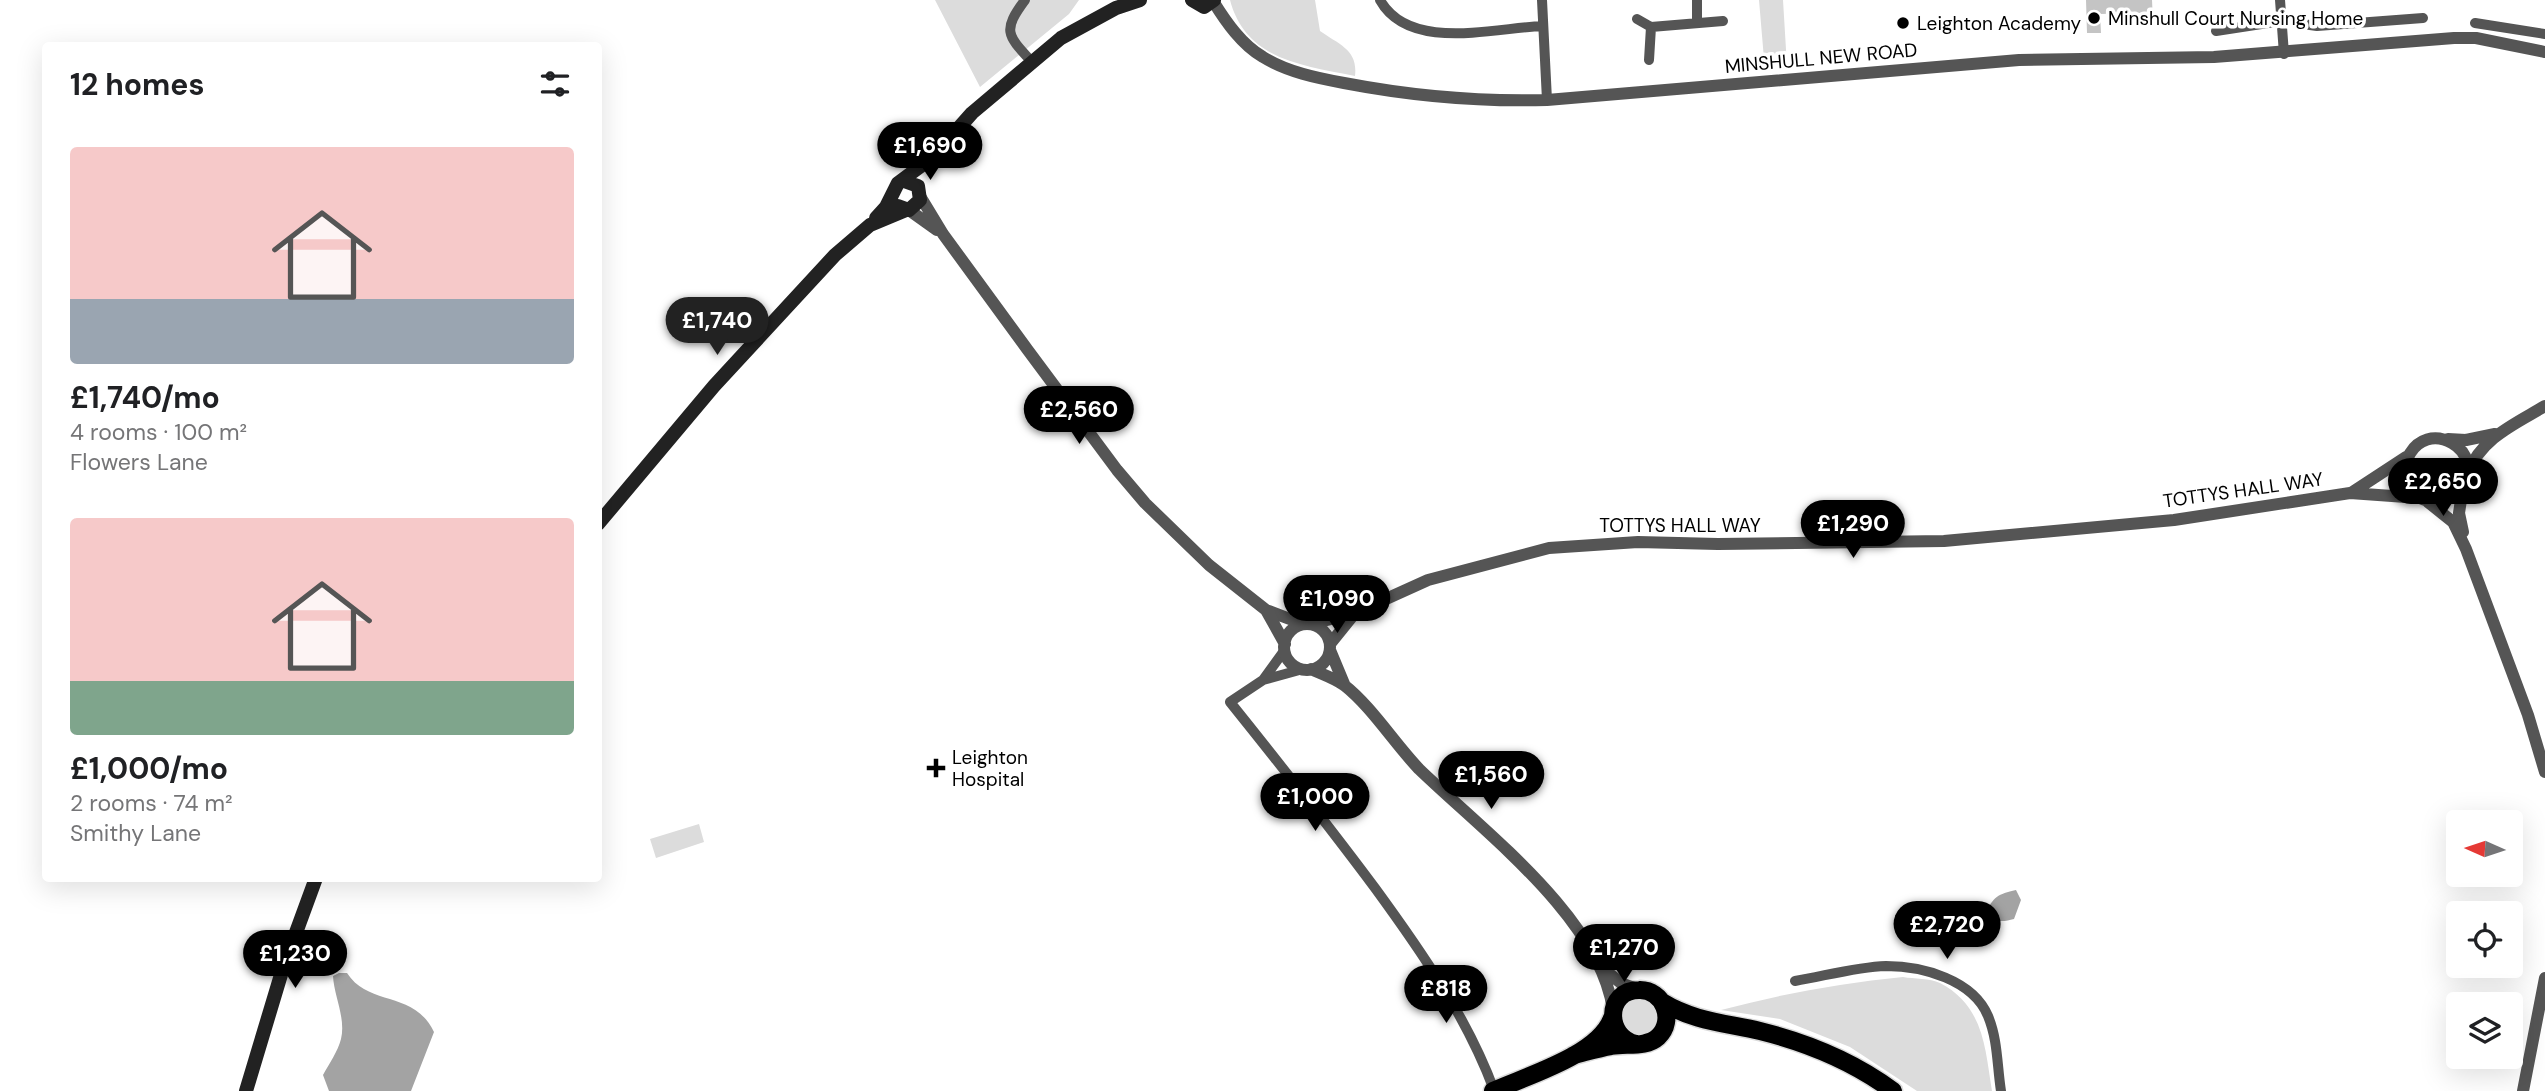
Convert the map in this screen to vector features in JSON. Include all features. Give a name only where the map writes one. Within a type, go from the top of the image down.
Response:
[{"type":"highway","points":[[1494,1091],[1574,1055],[1603,1035],[1621,996],[1637,989],[1651,992],[1676,1011],[1708,1022],[1763,1032],[1806,1046],[1865,1072],[1894,1091]]},
{"type":"highway","points":[[1662,1002],[1667,1017],[1663,1031]]},
{"type":"highway","points":[[1613,1014],[1618,1034],[1636,1044]]},
{"type":"highway","points":[[1574,1055],[1611,1046],[1652,1041],[1663,1031],[1708,1022]]},
{"type":"main road","points":[[602,519],[714,386],[835,255],[870,225],[887,206],[896,186],[933,157],[972,113],[1061,38],[1084,24],[1140,0]]},
{"type":"main road","points":[[1192,0],[1204,7],[1214,1]]},
{"type":"main road","points":[[870,225],[918,203],[933,157]]},
{"type":"main road","points":[[904,181],[916,184],[920,194]]},
{"type":"main road","points":[[892,196],[897,205],[907,210]]},
{"type":"main road","points":[[246,1091],[283,968],[315,882]]},
{"type":"street","points":[[1026,0],[1012,19],[1009,29],[1011,39],[1032,62]]},
{"type":"street","points":[[1380,0],[1395,18],[1407,26],[1436,33],[1453,34],[1542,26]]},
{"type":"street","points":[[1542,0],[1548,100]]},
{"type":"street","points":[[1697,0],[1697,22]]},
{"type":"street","points":[[2280,0],[2284,54]]},
{"type":"street","name":"MINSHULL NEW ROAD","points":[[1214,1],[1247,45],[1273,64],[1314,77],[1429,97],[1477,101],[1548,100],[2019,60],[2284,54],[2454,38],[2476,38],[2545,52]]},
{"type":"street","points":[[2216,31],[2239,22],[2281,21],[2317,26],[2416,16]]},
{"type":"street","points":[[1637,19],[1651,27],[1723,21]]},
{"type":"street","points":[[2474,23],[2545,32]]},
{"type":"street","points":[[1649,60],[1651,27]]},
{"type":"street","points":[[920,194],[943,234],[1117,470],[1145,503],[1209,565],[1266,610],[1307,624],[1327,635],[1345,686],[1418,768],[1496,838],[1567,915],[1599,966],[1613,1014]]},
{"type":"street","points":[[907,210],[943,234]]},
{"type":"street","points":[[2424,500],[2448,500],[2465,481],[2473,459],[2499,433],[2545,406]]},
{"type":"street","points":[[2499,433],[2466,440],[2440,439],[2421,442],[2406,457],[2404,472],[2407,485],[2453,522],[2466,549],[2528,715],[2545,772]]},
{"type":"street","points":[[2440,439],[2458,448],[2466,460],[2459,513],[2466,549]]},
{"type":"street","name":"TOTTYS HALL WAY","points":[[2350,493],[2406,457]]},
{"type":"street","name":"TOTTYS HALL WAY","points":[[1307,624],[1355,612],[1428,580],[1549,548],[1637,542],[1730,544],[1944,541],[2175,520],[2350,493],[2424,500]]},
{"type":"street","points":[[1266,610],[1293,665],[1345,686]]},
{"type":"street","name":"TOTTYS HALL WAY","points":[[1330,647],[1355,612]]},
{"type":"street","points":[[1263,680],[1284,648],[1293,628],[1307,624]]},
{"type":"street","points":[[1330,647],[1326,659],[1307,669],[1263,680],[1230,702],[1328,824],[1420,949],[1482,1056],[1494,1091]]},
{"type":"street","points":[[1599,966],[1621,984],[1637,989]]},
{"type":"street","points":[[1795,981],[1887,966],[1918,970],[1946,978],[1965,988],[1987,1013],[1994,1032],[2001,1091]]},
{"type":"street","points":[[2522,1091],[2545,978]]},
{"type":"shaded area","points":[[935,0],[1079,0],[1069,14],[980,87]]},
{"type":"shaded area","points":[[1230,0],[1315,0],[1320,31],[1351,54],[1355,76],[1297,63],[1263,48],[1249,36],[1238,20]]},
{"type":"shaded area","points":[[1759,0],[1783,0],[1787,66],[1765,71]]},
{"type":"shaded area","points":[[699,824],[704,842],[656,858],[650,839]]},
{"type":"shaded area","points":[[2016,890],[2021,900],[2014,919],[1999,921],[1986,913],[1997,897]]},
{"type":"shaded area","points":[[347,973],[356,984],[367,991],[415,1010],[434,1032],[411,1091],[329,1091],[323,1075],[338,1048],[342,1031],[333,976]]},
{"type":"shaded area","points":[[1903,977],[1940,983],[1955,992],[1966,1004],[1980,1030],[1992,1091],[1917,1091],[1850,1047],[1780,1019],[1721,1010],[1811,990]]},
{"type":"shaded area","points":[[1639,998],[1653,1003],[1658,1017],[1653,1031],[1639,1036],[1625,1031],[1620,1017],[1625,1003]]},
{"type":"building","name":"Minshull Court Nursing Home","points":[[2086,0],[2152,0],[2153,22],[2142,23],[2142,13],[2100,14],[2101,33],[2087,33]]},
{"type":"place","name":"Minshull Court Nursing Home","points":[[2094,18]]},
{"type":"place","name":"Leighton Academy","points":[[1903,23]]},
{"type":"place","name":"Leighton Hospital","points":[[936,768]]}]
